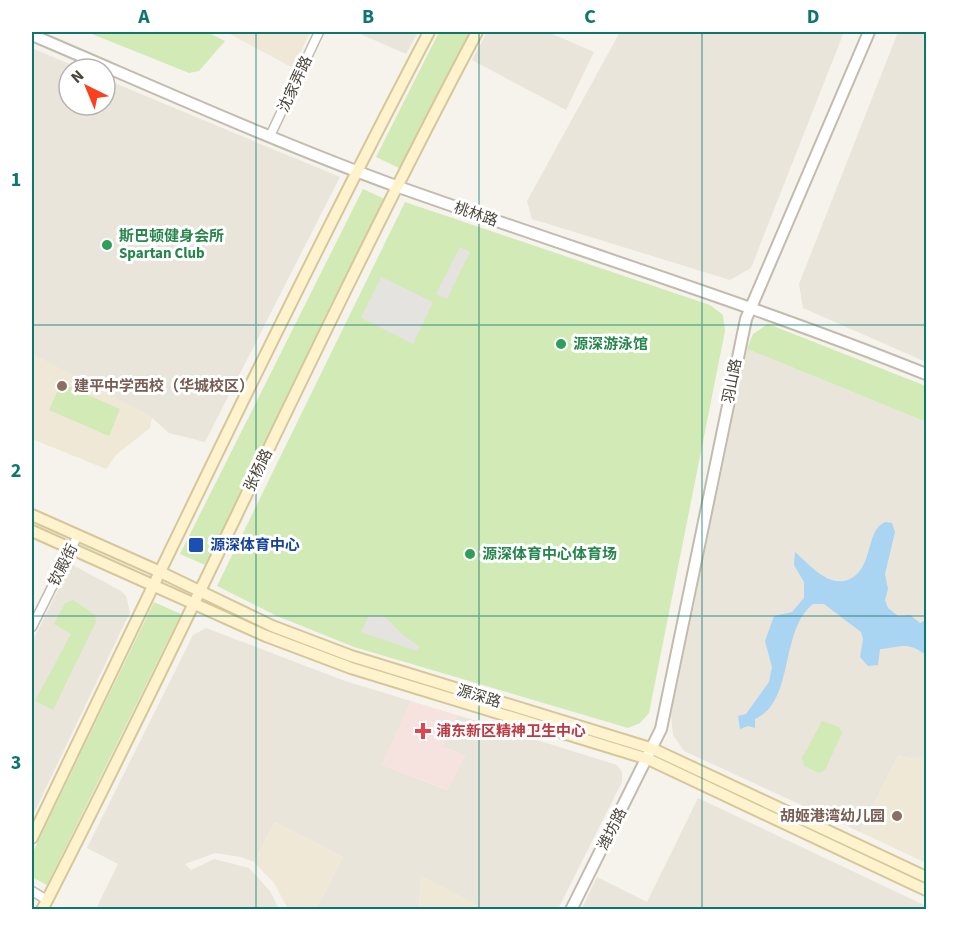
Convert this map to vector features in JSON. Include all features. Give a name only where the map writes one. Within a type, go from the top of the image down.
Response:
[{"type":"main road","points":[[32,838],[158,570],[289,312],[357,170],[429,32]]},
{"type":"main road","name":"张杨路","points":[[45,904],[194,603],[396,185],[477,32]]},
{"type":"main road","name":"源深路","points":[[32,515],[158,570],[272,626],[351,656],[651,754],[927,877]]},
{"type":"main road","name":"源深路","points":[[32,531],[266,636],[380,678],[651,754],[927,890]]},
{"type":"street","name":"沈家弄路","points":[[270,136],[319,32]]},
{"type":"street","name":"羽山路","points":[[651,754],[661,729],[742,330],[868,32]]},
{"type":"street","name":"桃林路","points":[[32,35],[270,136],[396,185],[830,335],[927,374]]},
{"type":"street","name":"钦殿街","points":[[32,627],[78,535]]},
{"type":"street","name":"潍坊路","points":[[572,909],[651,754]]},
{"type":"street","points":[[32,891],[45,904]]},
{"type":"shaded area","points":[[226,32],[310,32],[293,68]]},
{"type":"shaded area","points":[[356,32],[418,32],[406,54]]},
{"type":"shaded area","points":[[487,32],[548,32],[594,52],[566,110],[472,60]]},
{"type":"shaded area","points":[[620,32],[844,32],[751,268],[730,280],[532,219],[527,201]]},
{"type":"shaded area","points":[[898,32],[926,32],[926,362],[803,308],[799,284]]},
{"type":"shaded area","points":[[32,48],[57,59],[57,117],[117,117],[117,84],[340,177],[205,442],[169,433],[151,417],[32,354]]},
{"type":"shaded area","points":[[460,247],[470,252],[447,299],[436,294]]},
{"type":"shaded area","points":[[381,277],[433,302],[413,344],[361,318]]},
{"type":"shaded area","points":[[747,349],[926,422],[926,756],[914,759],[898,756],[860,832],[684,751],[673,735],[671,715]]},
{"type":"shaded area","name":"建平中学西校（华城校区）","points":[[32,354],[152,417],[150,428],[117,454],[106,469],[32,439]]},
{"type":"shaded area","points":[[71,564],[121,591],[126,596],[130,612],[32,817],[32,642]]},
{"type":"shaded area","points":[[369,615],[385,617],[403,635],[419,646],[417,651],[361,632]]},
{"type":"shaded area","points":[[206,628],[345,681],[411,701],[382,765],[447,790],[465,755],[442,747],[457,715],[617,765],[622,772],[622,782],[558,909],[484,909],[421,876],[419,909],[316,909],[343,857],[275,822],[254,862],[241,857],[215,853],[185,864],[191,870],[214,859],[249,868],[270,891],[279,909],[96,909],[118,864],[87,848],[193,635]]},
{"type":"shaded area","name":"浦东新区精神卫生中心","points":[[411,701],[457,715],[442,747],[465,755],[448,790],[381,765]]},
{"type":"shaded area","name":"胡姬港湾幼儿园","points":[[898,756],[914,759],[926,756],[926,857],[924,862],[860,832]]},
{"type":"shaded area","points":[[698,798],[926,906],[926,910],[581,910],[597,877],[647,902]]},
{"type":"shaded area","points":[[275,822],[343,857],[316,909],[288,909],[274,883],[254,862]]},
{"type":"shaded area","points":[[420,875],[484,909],[419,910]]},
{"type":"green space","points":[[87,32],[207,32],[225,41],[199,71],[189,73]]},
{"type":"green space","points":[[439,32],[471,32],[401,169],[376,157]]},
{"type":"green space","points":[[363,189],[389,201],[205,565],[180,554]]},
{"type":"green space","name":"源深体育中心","points":[[405,202],[710,305],[723,315],[725,331],[649,713],[640,723],[628,728],[354,647],[277,616],[217,586]]},
{"type":"green space","points":[[768,324],[926,386],[926,422],[747,349],[753,334]]},
{"type":"green space","points":[[61,383],[120,409],[109,436],[49,410]]},
{"type":"green space","points":[[73,600],[95,615],[96,622],[53,710],[35,701],[71,634],[54,624],[65,603]]},
{"type":"green space","points":[[154,602],[181,614],[47,885],[32,877],[32,854]]},
{"type":"green space","points":[[822,721],[839,727],[842,733],[825,770],[819,773],[804,766],[802,758]]},
{"type":"water","points":[[885,522],[892,523],[895,532],[885,574],[888,589],[885,600],[888,608],[898,616],[910,615],[920,623],[926,620],[926,655],[908,646],[880,649],[878,665],[868,666],[860,657],[863,639],[861,632],[824,604],[813,604],[802,616],[795,631],[776,698],[768,710],[755,719],[755,728],[748,726],[740,729],[738,716],[746,714],[769,682],[772,667],[765,641],[774,616],[792,612],[804,598],[804,582],[794,565],[795,552],[827,578],[835,581],[850,579],[863,566],[874,533]]},
{"type":"place","name":"斯巴顿健身会所 Spartan Club","points":[[107,245]]},
{"type":"place","name":"源深游泳馆","points":[[561,344]]},
{"type":"place","name":"建平中学西校（华城校区）","points":[[62,386]]},
{"type":"place","name":"源深体育中心","points":[[196,545]]},
{"type":"place","name":"源深体育中心体育场","points":[[470,554]]},
{"type":"place","name":"浦东新区精神卫生中心","points":[[423,731]]},
{"type":"place","name":"胡姬港湾幼儿园","points":[[897,816]]}]
